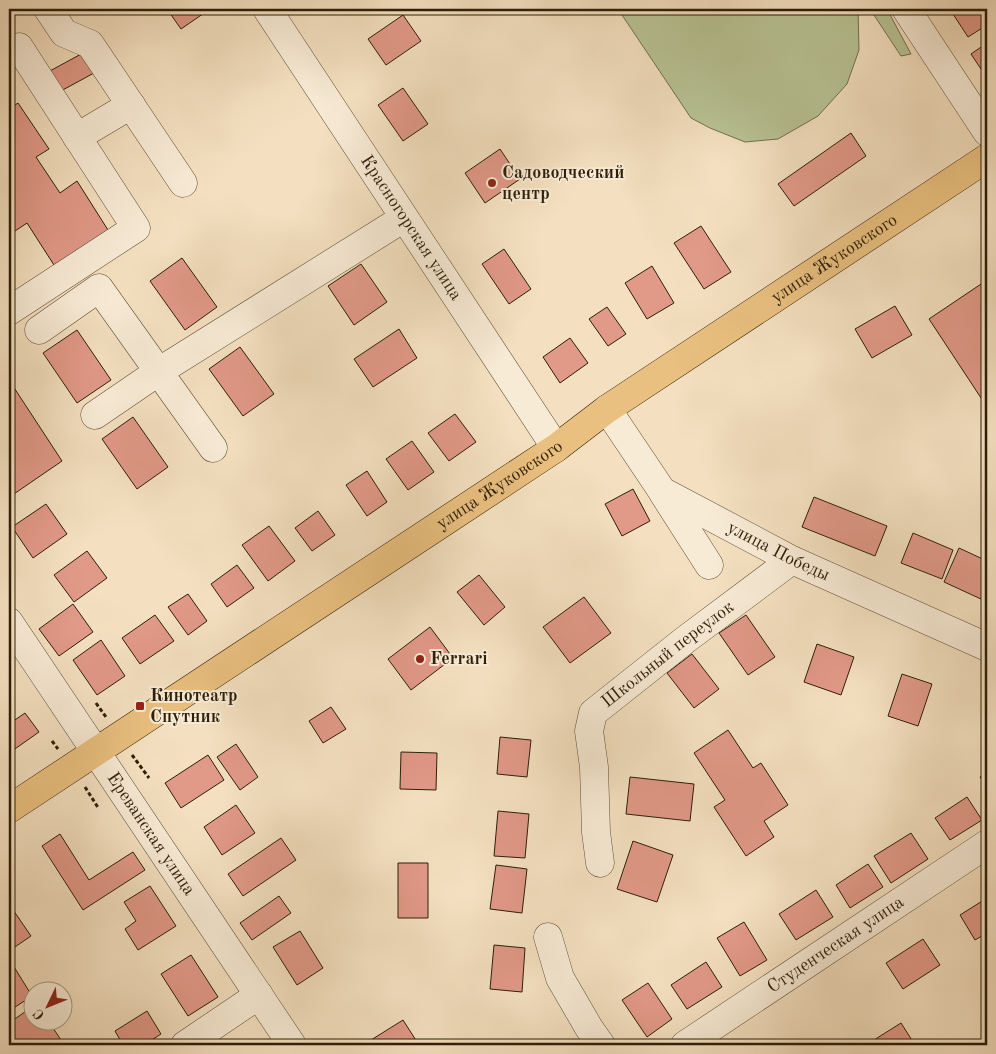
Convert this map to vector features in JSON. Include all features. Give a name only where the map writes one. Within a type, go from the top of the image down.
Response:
[{"type":"main road","name":"улица Жуковского","points":[[9,809],[556,448],[607,409],[987,158]]},
{"type":"street","points":[[48,9],[64,33],[90,44],[183,183]]},
{"type":"street","name":"Красногорская улица","points":[[267,9],[556,448]]},
{"type":"street","points":[[906,9],[987,132]]},
{"type":"street","points":[[9,54],[18,47],[136,228],[9,311]]},
{"type":"street","points":[[77,137],[130,104]]},
{"type":"street","points":[[95,415],[158,372],[404,218]]},
{"type":"street","points":[[39,330],[99,288],[213,448]]},
{"type":"street","name":"улица Победы","points":[[607,409],[662,491],[792,560],[987,647]]},
{"type":"street","points":[[662,491],[709,565]]},
{"type":"street","name":"Школьный переулок","points":[[600,863],[596,832],[594,767],[589,731],[593,713],[684,640],[792,560]]},
{"type":"street","name":"Ереванская улица","points":[[9,622],[292,1045]]},
{"type":"street","name":"Студенческая улица","points":[[684,1045],[987,844]]},
{"type":"street","points":[[548,937],[560,978],[601,1045]]},
{"type":"street","points":[[185,1045],[259,995]]},
{"type":"green space","points":[[618,9],[858,9],[859,50],[847,84],[818,116],[778,139],[745,142],[691,118]]},
{"type":"green space","points":[[870,9],[887,9],[911,54],[901,56]]},
{"type":"building","points":[[167,9],[210,9],[181,29]]},
{"type":"building","points":[[961,9],[979,9],[987,25],[968,37],[953,14]]},
{"type":"building","points":[[403,15],[421,41],[386,65],[368,39]]},
{"type":"building","points":[[987,43],[987,78],[971,54]]},
{"type":"building","points":[[83,53],[94,73],[59,92],[48,72]]},
{"type":"building","points":[[403,88],[428,124],[403,141],[378,105]]},
{"type":"building","points":[[18,103],[49,149],[36,157],[60,193],[77,181],[108,230],[54,265],[27,223],[9,235],[9,109]]},
{"type":"building","points":[[851,133],[866,156],[794,206],[778,184]]},
{"type":"building","points":[[500,149],[520,179],[485,203],[465,173]]},
{"type":"building","points":[[701,226],[731,272],[704,289],[674,243]]},
{"type":"building","points":[[504,249],[531,289],[509,304],[482,264]]},
{"type":"building","points":[[182,258],[217,307],[185,330],[150,281]]},
{"type":"building","points":[[361,264],[387,302],[354,325],[328,286]]},
{"type":"building","points":[[652,266],[674,303],[647,319],[625,283]]},
{"type":"building","points":[[987,280],[987,407],[929,319]]},
{"type":"building","points":[[895,306],[912,335],[872,358],[855,329]]},
{"type":"building","points":[[607,307],[626,334],[608,346],[589,319]]},
{"type":"building","points":[[399,329],[417,358],[373,387],[354,359]]},
{"type":"building","points":[[77,330],[111,380],[77,403],[43,353]]},
{"type":"building","points":[[570,338],[588,363],[560,383],[543,357]]},
{"type":"building","points":[[240,347],[274,394],[243,416],[209,369]]},
{"type":"building","points":[[9,380],[62,461],[11,496],[9,493]]},
{"type":"building","points":[[455,414],[476,442],[449,461],[428,433]]},
{"type":"building","points":[[133,417],[168,467],[137,489],[102,439]]},
{"type":"building","points":[[412,441],[434,472],[408,490],[386,459]]},
{"type":"building","points":[[367,471],[387,502],[367,516],[346,485]]},
{"type":"building","points":[[633,489],[650,521],[622,536],[605,504]]},
{"type":"building","points":[[814,497],[887,526],[875,556],[802,527]]},
{"type":"building","points":[[46,504],[67,534],[33,558],[12,527]]},
{"type":"building","points":[[318,511],[335,535],[312,551],[295,528]]},
{"type":"building","points":[[269,526],[295,561],[268,581],[242,545]]},
{"type":"building","points":[[913,533],[953,550],[942,579],[901,563]]},
{"type":"building","points":[[959,548],[987,561],[987,584],[981,599],[944,582]]},
{"type":"building","points":[[87,551],[107,578],[74,602],[54,575]]},
{"type":"building","points":[[237,565],[254,588],[227,607],[211,584]]},
{"type":"building","points":[[479,575],[505,607],[484,625],[457,592]]},
{"type":"building","points":[[188,594],[207,621],[188,635],[168,607]]},
{"type":"building","points":[[584,597],[611,633],[570,663],[543,627]]},
{"type":"building","points":[[73,604],[93,632],[59,656],[39,629]]},
{"type":"building","points":[[155,615],[174,641],[140,664],[122,638]]},
{"type":"building","points":[[746,615],[775,657],[748,675],[719,633]]},
{"type":"building","name":"Ferrari","points":[[430,627],[453,658],[411,690],[388,659]]},
{"type":"building","points":[[101,640],[125,676],[97,695],[73,660]]},
{"type":"building","points":[[817,644],[854,657],[841,695],[804,682]]},
{"type":"building","points":[[692,654],[719,689],[694,708],[667,673]]},
{"type":"building","points":[[902,674],[932,684],[918,726],[888,716]]},
{"type":"building","points":[[331,707],[346,729],[323,743],[309,721]]},
{"type":"building","points":[[25,713],[39,732],[12,751],[9,746],[9,724]]},
{"type":"building","points":[[728,730],[753,768],[761,763],[788,805],[764,821],[774,837],[746,856],[714,807],[725,800],[694,753]]},
{"type":"building","points":[[500,737],[531,740],[527,777],[497,774]]},
{"type":"building","points":[[236,744],[258,777],[240,790],[217,757]]},
{"type":"building","points":[[401,752],[437,753],[436,790],[400,789]]},
{"type":"building","points":[[208,755],[224,780],[181,808],[165,783]]},
{"type":"building","points":[[987,772],[987,787],[980,777]]},
{"type":"building","points":[[630,777],[694,784],[690,821],[626,814]]},
{"type":"building","points":[[967,797],[982,820],[950,840],[935,818]]},
{"type":"building","points":[[236,805],[255,833],[222,855],[204,827]]},
{"type":"building","points":[[498,811],[529,814],[525,858],[494,856]]},
{"type":"building","points":[[911,833],[928,859],[891,883],[874,856]]},
{"type":"building","points":[[60,834],[89,880],[133,852],[145,870],[83,910],[42,846]]},
{"type":"building","points":[[281,838],[296,860],[243,896],[228,874]]},
{"type":"building","points":[[633,841],[673,855],[657,902],[617,889]]},
{"type":"building","points":[[398,863],[428,863],[428,918],[398,918]]},
{"type":"building","points":[[868,864],[883,887],[850,908],[836,885]]},
{"type":"building","points":[[496,865],[527,869],[522,913],[490,909]]},
{"type":"building","points":[[150,886],[176,926],[138,950],[125,929],[136,921],[124,902]]},
{"type":"building","points":[[816,890],[833,917],[796,940],[779,914]]},
{"type":"building","points":[[279,896],[291,913],[252,940],[240,923]]},
{"type":"building","points":[[987,898],[987,933],[975,940],[960,915]]},
{"type":"building","points":[[9,904],[31,936],[9,951]]},
{"type":"building","points":[[744,922],[767,960],[740,976],[717,938]]},
{"type":"building","points":[[300,931],[323,968],[297,985],[273,947]]},
{"type":"building","points":[[923,939],[940,965],[903,989],[886,963]]},
{"type":"building","points":[[494,945],[525,948],[522,992],[490,989]]},
{"type":"building","points":[[191,955],[218,997],[188,1016],[161,974]]},
{"type":"building","points":[[11,962],[23,982],[22,1003],[9,1011],[9,963]]},
{"type":"building","points":[[706,962],[722,987],[687,1009],[671,985]]},
{"type":"building","points":[[648,983],[672,1019],[647,1037],[622,1000]]},
{"type":"building","points":[[147,1011],[161,1034],[144,1045],[123,1045],[115,1031]]},
{"type":"building","points":[[22,1014],[22,1032],[56,1032],[61,1040],[53,1045],[11,1045],[9,1043],[9,1023]]},
{"type":"building","points":[[403,1020],[419,1045],[363,1045]]},
{"type":"building","points":[[901,1023],[915,1045],[866,1045]]},
{"type":"place","name":"Садоводческий центр","points":[[492,183]]},
{"type":"place","name":"Ferrari","points":[[420,659]]},
{"type":"place","name":"Кинотеатр Спутник","points":[[140,706]]}]
